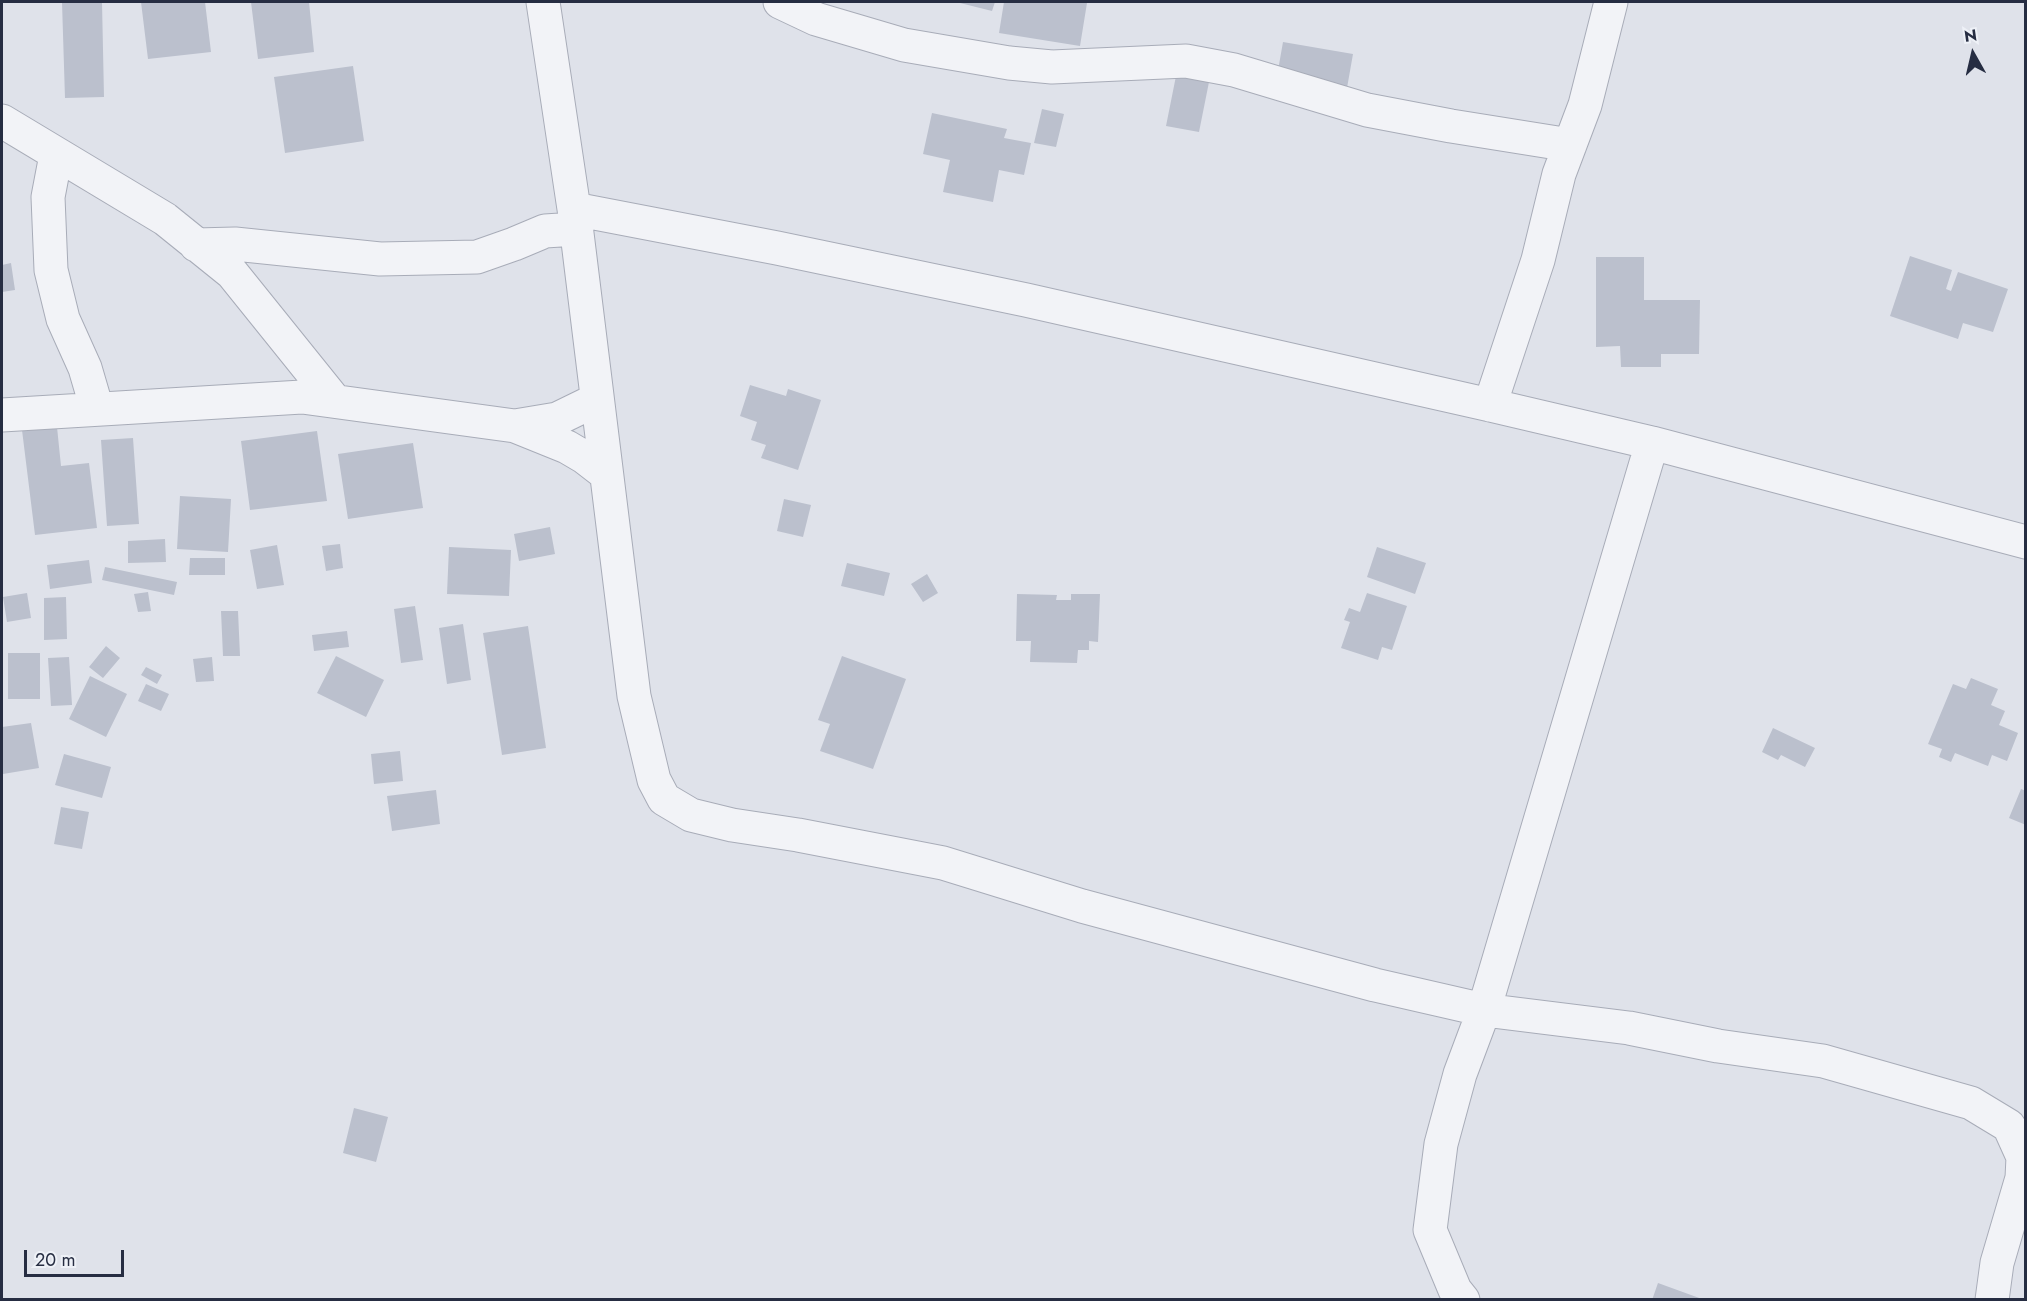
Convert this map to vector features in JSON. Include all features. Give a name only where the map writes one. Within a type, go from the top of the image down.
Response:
[{"type":"street","points":[[543,2],[575,219],[634,696],[654,780],[664,799],[691,815],[732,825],[798,835],[943,863],[1082,906],[1374,984],[1484,1010],[1629,1028],[1718,1046],[1823,1062],[1971,1103],[2009,1126],[2023,1156],[2022,1178],[1997,1263],[1992,1299]]},
{"type":"street","points":[[780,2],[816,19],[904,45],[1009,63],[1052,67],[1186,61],[1234,70],[1367,110],[1570,145]]},
{"type":"street","points":[[1491,405],[1538,260],[1559,174],[1585,105],[1611,2]]},
{"type":"street","points":[[2,121],[165,219],[232,273],[335,401]]},
{"type":"street","points":[[56,155],[48,196],[51,270],[63,319],[85,368],[97,409]]},
{"type":"street","points":[[196,244],[235,244],[380,259],[477,257],[575,219],[777,248],[1026,300],[1491,405],[1652,443],[2025,542]]},
{"type":"street","points":[[2,415],[302,397],[515,426],[567,447],[606,474]]},
{"type":"street","points":[[515,426],[556,419],[596,400]]},
{"type":"street","points":[[1464,1299],[1455,1290],[1430,1230],[1441,1144],[1460,1074],[1484,1010],[1652,443]]},
{"type":"building","points":[[62,2],[102,2],[104,97],[65,98]]},
{"type":"building","points":[[141,2],[205,2],[211,52],[148,59]]},
{"type":"building","points":[[251,2],[309,2],[314,52],[258,59]]},
{"type":"building","points":[[961,2],[995,2],[992,11]]},
{"type":"building","points":[[1004,2],[1087,3],[1080,46],[999,33]]},
{"type":"building","points":[[1283,42],[1353,54],[1347,88],[1277,76]]},
{"type":"building","points":[[353,66],[364,141],[285,153],[274,77]]},
{"type":"building","points":[[1177,71],[1210,77],[1199,132],[1166,126]]},
{"type":"building","points":[[1042,109],[1064,114],[1056,147],[1034,143]]},
{"type":"building","points":[[932,113],[1007,129],[1004,138],[1031,143],[1024,175],[999,170],[993,202],[943,192],[950,160],[923,154]]},
{"type":"building","points":[[1910,256],[1952,270],[1946,289],[1951,291],[1958,272],[2008,289],[1993,332],[1963,323],[1958,339],[1890,316]]},
{"type":"building","points":[[1596,257],[1644,257],[1644,300],[1700,300],[1699,354],[1661,354],[1661,367],[1621,367],[1620,346],[1596,347]]},
{"type":"building","points":[[11,263],[15,290],[2,292],[2,265]]},
{"type":"building","points":[[750,385],[786,396],[788,389],[821,400],[798,470],[761,458],[766,445],[751,440],[757,422],[740,416]]},
{"type":"building","points":[[57,427],[61,466],[89,463],[97,528],[35,535],[22,430]]},
{"type":"building","points":[[317,431],[327,501],[250,510],[241,441]]},
{"type":"building","points":[[133,438],[139,524],[107,526],[101,440]]},
{"type":"building","points":[[413,443],[423,508],[348,519],[338,454]]},
{"type":"building","points":[[180,496],[231,499],[228,552],[177,549]]},
{"type":"building","points":[[784,499],[811,505],[803,537],[777,531]]},
{"type":"building","points":[[550,527],[555,554],[519,561],[514,534]]},
{"type":"building","points":[[165,539],[166,562],[128,563],[128,541]]},
{"type":"building","points":[[340,544],[343,568],[326,571],[322,546]]},
{"type":"building","points":[[277,545],[284,585],[257,589],[250,550]]},
{"type":"building","points":[[449,547],[511,550],[509,596],[447,594]]},
{"type":"building","points":[[1377,547],[1426,563],[1415,594],[1367,577]]},
{"type":"building","points":[[190,558],[225,558],[225,575],[189,575]]},
{"type":"building","points":[[89,560],[92,583],[50,589],[47,565]]},
{"type":"building","points":[[847,563],[890,573],[884,596],[841,586]]},
{"type":"building","points":[[105,567],[177,582],[174,595],[102,580]]},
{"type":"building","points":[[927,574],[938,593],[923,602],[911,584]]},
{"type":"building","points":[[148,592],[151,611],[138,612],[134,594]]},
{"type":"building","points":[[27,593],[31,618],[7,622],[3,597]]},
{"type":"building","points":[[1367,593],[1407,606],[1392,650],[1382,647],[1378,660],[1341,648],[1350,622],[1344,620],[1349,608],[1360,612]]},
{"type":"building","points":[[1017,594],[1057,595],[1056,600],[1071,600],[1071,594],[1100,594],[1098,642],[1089,641],[1089,650],[1078,650],[1077,663],[1030,662],[1031,641],[1016,641]]},
{"type":"building","points":[[66,597],[67,639],[44,640],[44,598]]},
{"type":"building","points":[[415,606],[423,660],[401,663],[394,609]]},
{"type":"building","points":[[221,611],[238,611],[240,656],[223,656]]},
{"type":"building","points":[[463,624],[471,680],[447,684],[439,628]]},
{"type":"building","points":[[528,626],[546,748],[502,755],[483,633]]},
{"type":"building","points":[[347,631],[349,647],[314,651],[312,635]]},
{"type":"building","points":[[106,646],[120,658],[103,678],[89,667]]},
{"type":"building","points":[[8,653],[40,653],[40,699],[8,699]]},
{"type":"building","points":[[336,656],[384,680],[366,717],[317,693]]},
{"type":"building","points":[[842,656],[906,679],[873,769],[820,751],[830,724],[818,720]]},
{"type":"building","points":[[69,657],[72,705],[51,706],[48,658]]},
{"type":"building","points":[[212,657],[214,681],[196,682],[193,659]]},
{"type":"building","points":[[146,667],[162,675],[157,684],[141,675]]},
{"type":"building","points":[[90,676],[127,694],[106,737],[69,719]]},
{"type":"building","points":[[1971,678],[1998,689],[1991,705],[2005,711],[1999,725],[2018,733],[2007,761],[1992,755],[1988,766],[1955,753],[1951,762],[1939,757],[1942,749],[1928,744],[1953,684],[1966,689]]},
{"type":"building","points":[[146,684],[169,694],[161,711],[138,701]]},
{"type":"building","points":[[31,723],[39,768],[3,774],[2,727]]},
{"type":"building","points":[[1773,728],[1815,748],[1805,767],[1781,755],[1778,760],[1762,752]]},
{"type":"building","points":[[400,751],[403,781],[374,784],[371,754]]},
{"type":"building","points":[[64,754],[111,767],[102,798],[55,785]]},
{"type":"building","points":[[2021,789],[2026,791],[2026,825],[2009,818]]},
{"type":"building","points":[[436,790],[440,824],[392,831],[387,796]]},
{"type":"building","points":[[61,807],[89,812],[82,849],[54,844]]},
{"type":"building","points":[[354,1108],[388,1117],[376,1162],[343,1153]]},
{"type":"building","points":[[1658,1283],[1702,1299],[1702,1300],[1652,1300]]}]
